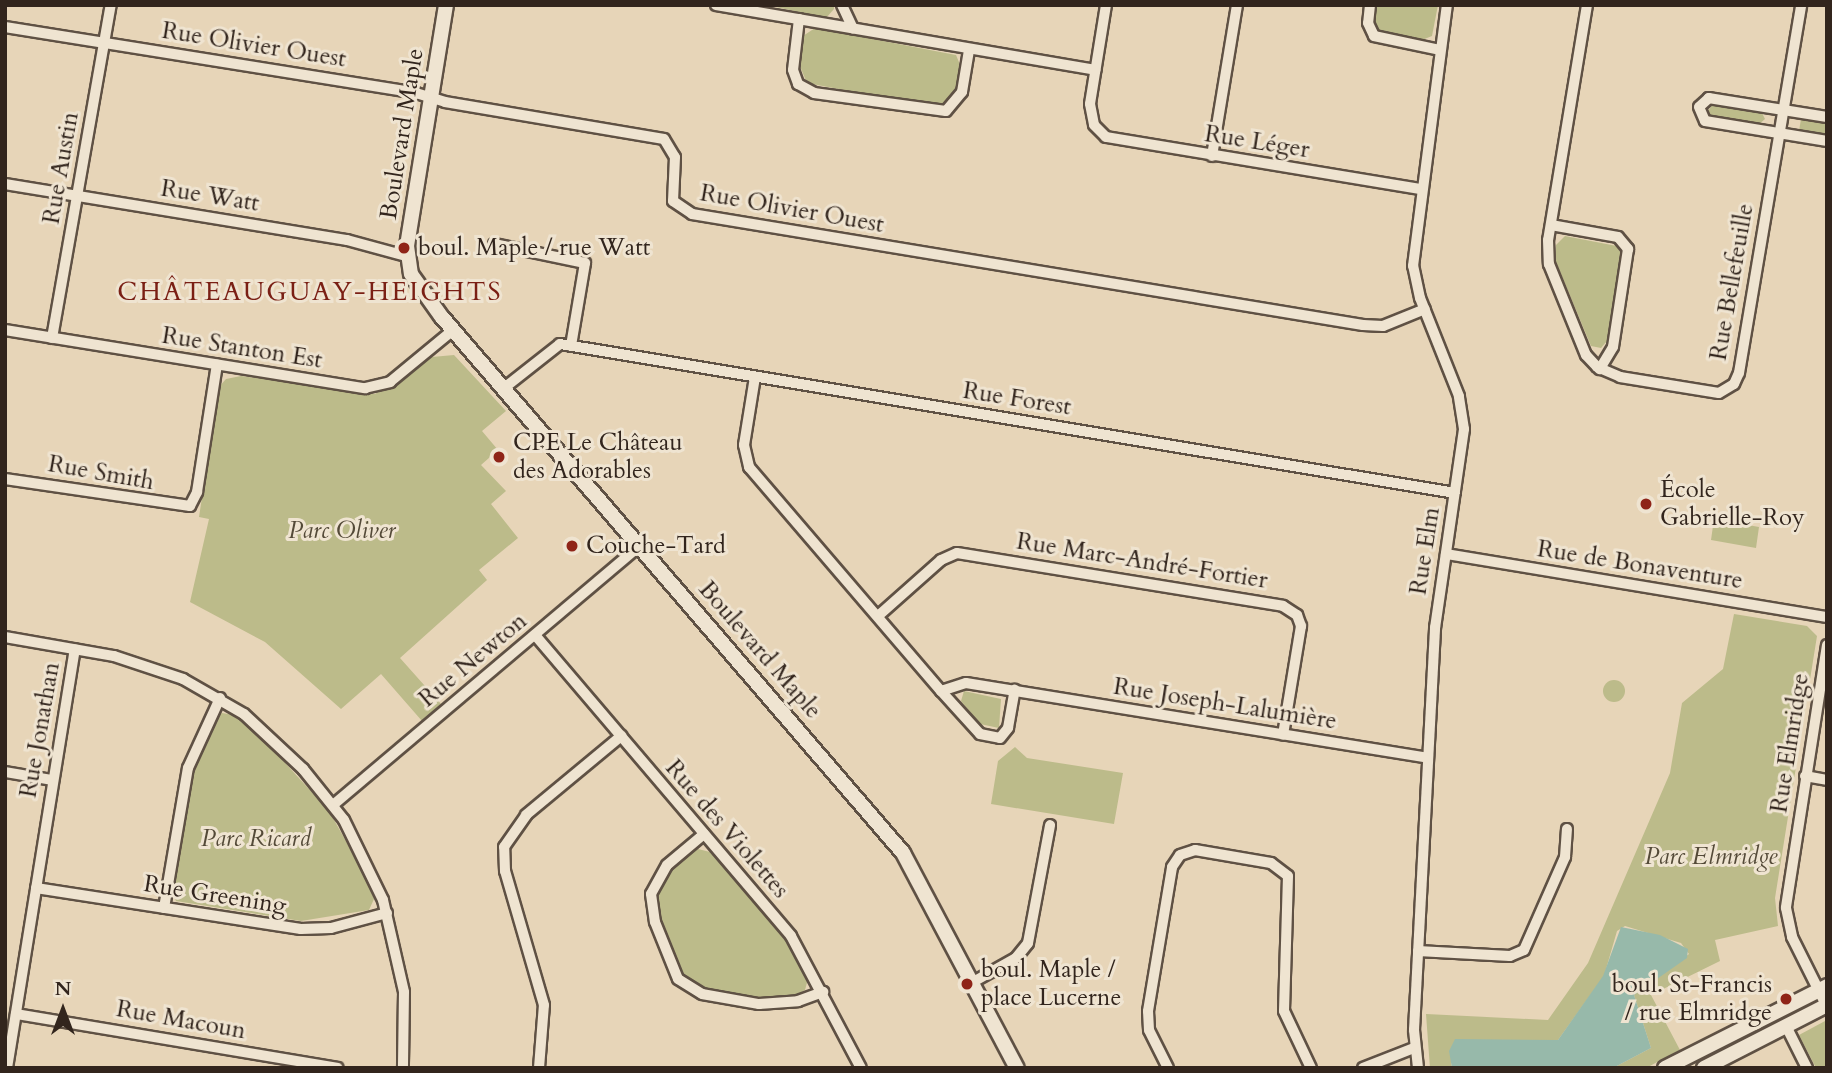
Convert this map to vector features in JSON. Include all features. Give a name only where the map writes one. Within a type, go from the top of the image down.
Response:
[{"type":"street","name":"Rue Austin","points":[[52,338],[111,5]]},
{"type":"street","name":"Boulevard Maple","points":[[446,5],[406,256],[420,290],[903,853],[1017,1068]]},
{"type":"street","points":[[716,5],[1095,70],[1106,5]]},
{"type":"street","points":[[842,5],[853,29]]},
{"type":"street","points":[[1212,156],[1237,5]]},
{"type":"street","points":[[1370,5],[1368,23],[1374,36],[1440,50]]},
{"type":"street","name":"Rue Elm","points":[[1418,1068],[1414,1048],[1435,628],[1464,439],[1462,408],[1425,309],[1413,266],[1420,189],[1447,5]]},
{"type":"street","points":[[1551,225],[1618,237],[1628,249],[1613,347],[1600,369],[1586,355],[1549,264],[1551,225],[1587,5]]},
{"type":"street","name":"Rue Bellefeuille","points":[[1600,369],[1712,392],[1734,384],[1801,5]]},
{"type":"street","points":[[799,19],[793,70],[798,84],[814,93],[927,112],[946,111],[962,92],[969,50]]},
{"type":"street","name":"Rue Olivier Ouest","points":[[5,27],[430,97],[664,139],[676,157],[673,201],[692,214],[1363,325],[1383,326],[1425,309]]},
{"type":"street","name":"Rue Léger","points":[[1095,70],[1090,104],[1094,125],[1111,139],[1420,189]]},
{"type":"street","points":[[1827,117],[1709,98],[1699,107],[1705,121],[1827,141]]},
{"type":"street","name":"Rue Watt","points":[[5,184],[347,240],[406,256]]},
{"type":"street","points":[[494,244],[585,263],[571,346],[553,347],[504,388]]},
{"type":"street","name":"Rue Stanton Est","points":[[5,330],[217,365],[377,387],[403,373],[453,330]]},
{"type":"street","name":"Rue Forest","points":[[571,346],[1455,493]]},
{"type":"street","name":"Rue Smith","points":[[5,478],[190,506],[197,492],[217,365]]},
{"type":"street","points":[[755,377],[745,460],[980,734],[1000,738],[1008,728],[1015,690]]},
{"type":"street","name":"Rue Newton","points":[[333,805],[640,546]]},
{"type":"street","name":"Rue Marc-André-Fortier","points":[[878,616],[942,560],[957,552],[1283,606],[1297,615],[1301,626],[1283,735]]},
{"type":"street","name":"Rue de Bonaventure","points":[[1446,554],[1827,617]]},
{"type":"street","name":"Rue des Violettes","points":[[535,635],[791,936],[861,1068]]},
{"type":"street","points":[[5,637],[142,663],[220,698],[284,749],[333,805],[365,859],[387,913],[404,992],[403,1068]]},
{"type":"street","name":"Rue Elmridge","points":[[1827,645],[1786,908],[1792,937],[1823,988],[1827,1006]]},
{"type":"street","name":"Rue Jonathan","points":[[7,1068],[75,649]]},
{"type":"street","name":"Rue Joseph-Lalumière","points":[[941,691],[959,682],[1427,758]]},
{"type":"street","points":[[164,908],[188,768],[220,698]]},
{"type":"street","points":[[539,1068],[544,1005],[505,871],[504,847],[526,815],[621,736]]},
{"type":"street","points":[[5,772],[52,780]]},
{"type":"street","points":[[1805,776],[1827,780]]},
{"type":"street","points":[[973,982],[1016,958],[1028,943],[1050,825]]},
{"type":"street","points":[[1418,951],[1510,956],[1524,950],[1566,857],[1567,828]]},
{"type":"street","points":[[704,834],[667,865],[651,894],[655,922],[678,979],[702,994],[759,1004],[798,1001],[823,992]]},
{"type":"street","points":[[1168,1068],[1149,1030],[1148,1011],[1172,867],[1180,855],[1195,850],[1271,863],[1288,876],[1284,1011],[1311,1068]]},
{"type":"street","name":"Rue Greening","points":[[36,888],[312,929],[387,913]]},
{"type":"street","points":[[1665,1068],[1823,988]]},
{"type":"street","points":[[1704,1068],[1827,1006]]},
{"type":"street","name":"Rue Macoun","points":[[16,1014],[338,1068]]},
{"type":"street","points":[[1786,1026],[1807,1068]]},
{"type":"street","points":[[1363,1068],[1414,1048]]},
{"type":"green space","points":[[767,5],[834,5],[834,9],[826,18]]},
{"type":"green space","points":[[1376,5],[1438,5],[1432,36],[1422,40],[1378,32],[1373,20]]},
{"type":"green space","points":[[815,28],[956,55],[961,67],[953,98],[947,104],[932,107],[807,83],[799,64],[803,36]]},
{"type":"green space","points":[[1713,104],[1762,113],[1765,119],[1758,125],[1711,118],[1708,111]]},
{"type":"green space","points":[[1801,119],[1827,123],[1827,136],[1799,131]]},
{"type":"green space","points":[[1565,236],[1622,247],[1607,341],[1601,348],[1591,346],[1556,262],[1556,245]]},
{"type":"green space","name":"Parc Oliver","points":[[454,355],[506,411],[482,431],[498,450],[481,465],[506,491],[491,504],[518,538],[479,570],[487,580],[400,658],[441,704],[422,721],[381,674],[341,709],[265,642],[190,602],[209,519],[199,517],[219,387],[226,379],[241,376],[375,394],[432,357]]},
{"type":"green space","points":[[1714,519],[1759,527],[1756,548],[1711,540]]},
{"type":"green space","name":"Parc Elmridge","points":[[1734,614],[1807,626],[1817,636],[1775,898],[1778,926],[1715,940],[1720,961],[1651,995],[1680,1050],[1646,1068],[1613,1068],[1651,1048],[1634,995],[1689,954],[1681,943],[1625,926],[1617,931],[1604,976],[1558,1040],[1513,1041],[1451,1062],[1452,1068],[1430,1068],[1426,1014],[1548,1020],[1588,963],[1670,773],[1682,703],[1723,669]]},
{"type":"green space","points":[[1614,680],[1622,683],[1625,691],[1622,699],[1614,702],[1606,699],[1603,691],[1606,683]]},
{"type":"green space","points":[[964,691],[1001,699],[999,728],[980,724],[961,701]]},
{"type":"green space","name":"Parc Ricard","points":[[222,713],[234,715],[266,742],[329,811],[365,875],[374,899],[369,910],[301,921],[176,901],[172,891],[194,766],[214,719]]},
{"type":"green space","points":[[1015,747],[1027,758],[1123,773],[1114,824],[991,804],[998,761]]},
{"type":"green space","points":[[698,849],[714,853],[787,941],[808,979],[805,990],[794,996],[761,998],[707,990],[685,978],[658,917],[656,893],[669,869]]},
{"type":"green space","points":[[1825,1021],[1827,1068],[1816,1068],[1799,1035]]},
{"type":"shaded area","points":[[1621,927],[1660,935],[1688,949],[1687,958],[1634,995],[1651,1048],[1613,1068],[1452,1068],[1449,1051],[1455,1039],[1558,1040],[1603,976]]},
{"type":"place","name":"boul. Maple / rue Watt","points":[[404,248]]},
{"type":"place","name":"CPE Le Château des Adorables","points":[[499,457]]},
{"type":"place","name":"École Gabrielle-Roy","points":[[1646,504]]},
{"type":"place","name":"Couche-Tard","points":[[572,546]]},
{"type":"place","name":"boul. Maple / place Lucerne","points":[[967,984]]},
{"type":"place","name":"boul. St-Francis / rue Elmridge","points":[[1786,999]]},
{"type":"district","name":"CHÂTEAUGUAY-HEIGHTS","points":[[310,292]]}]
